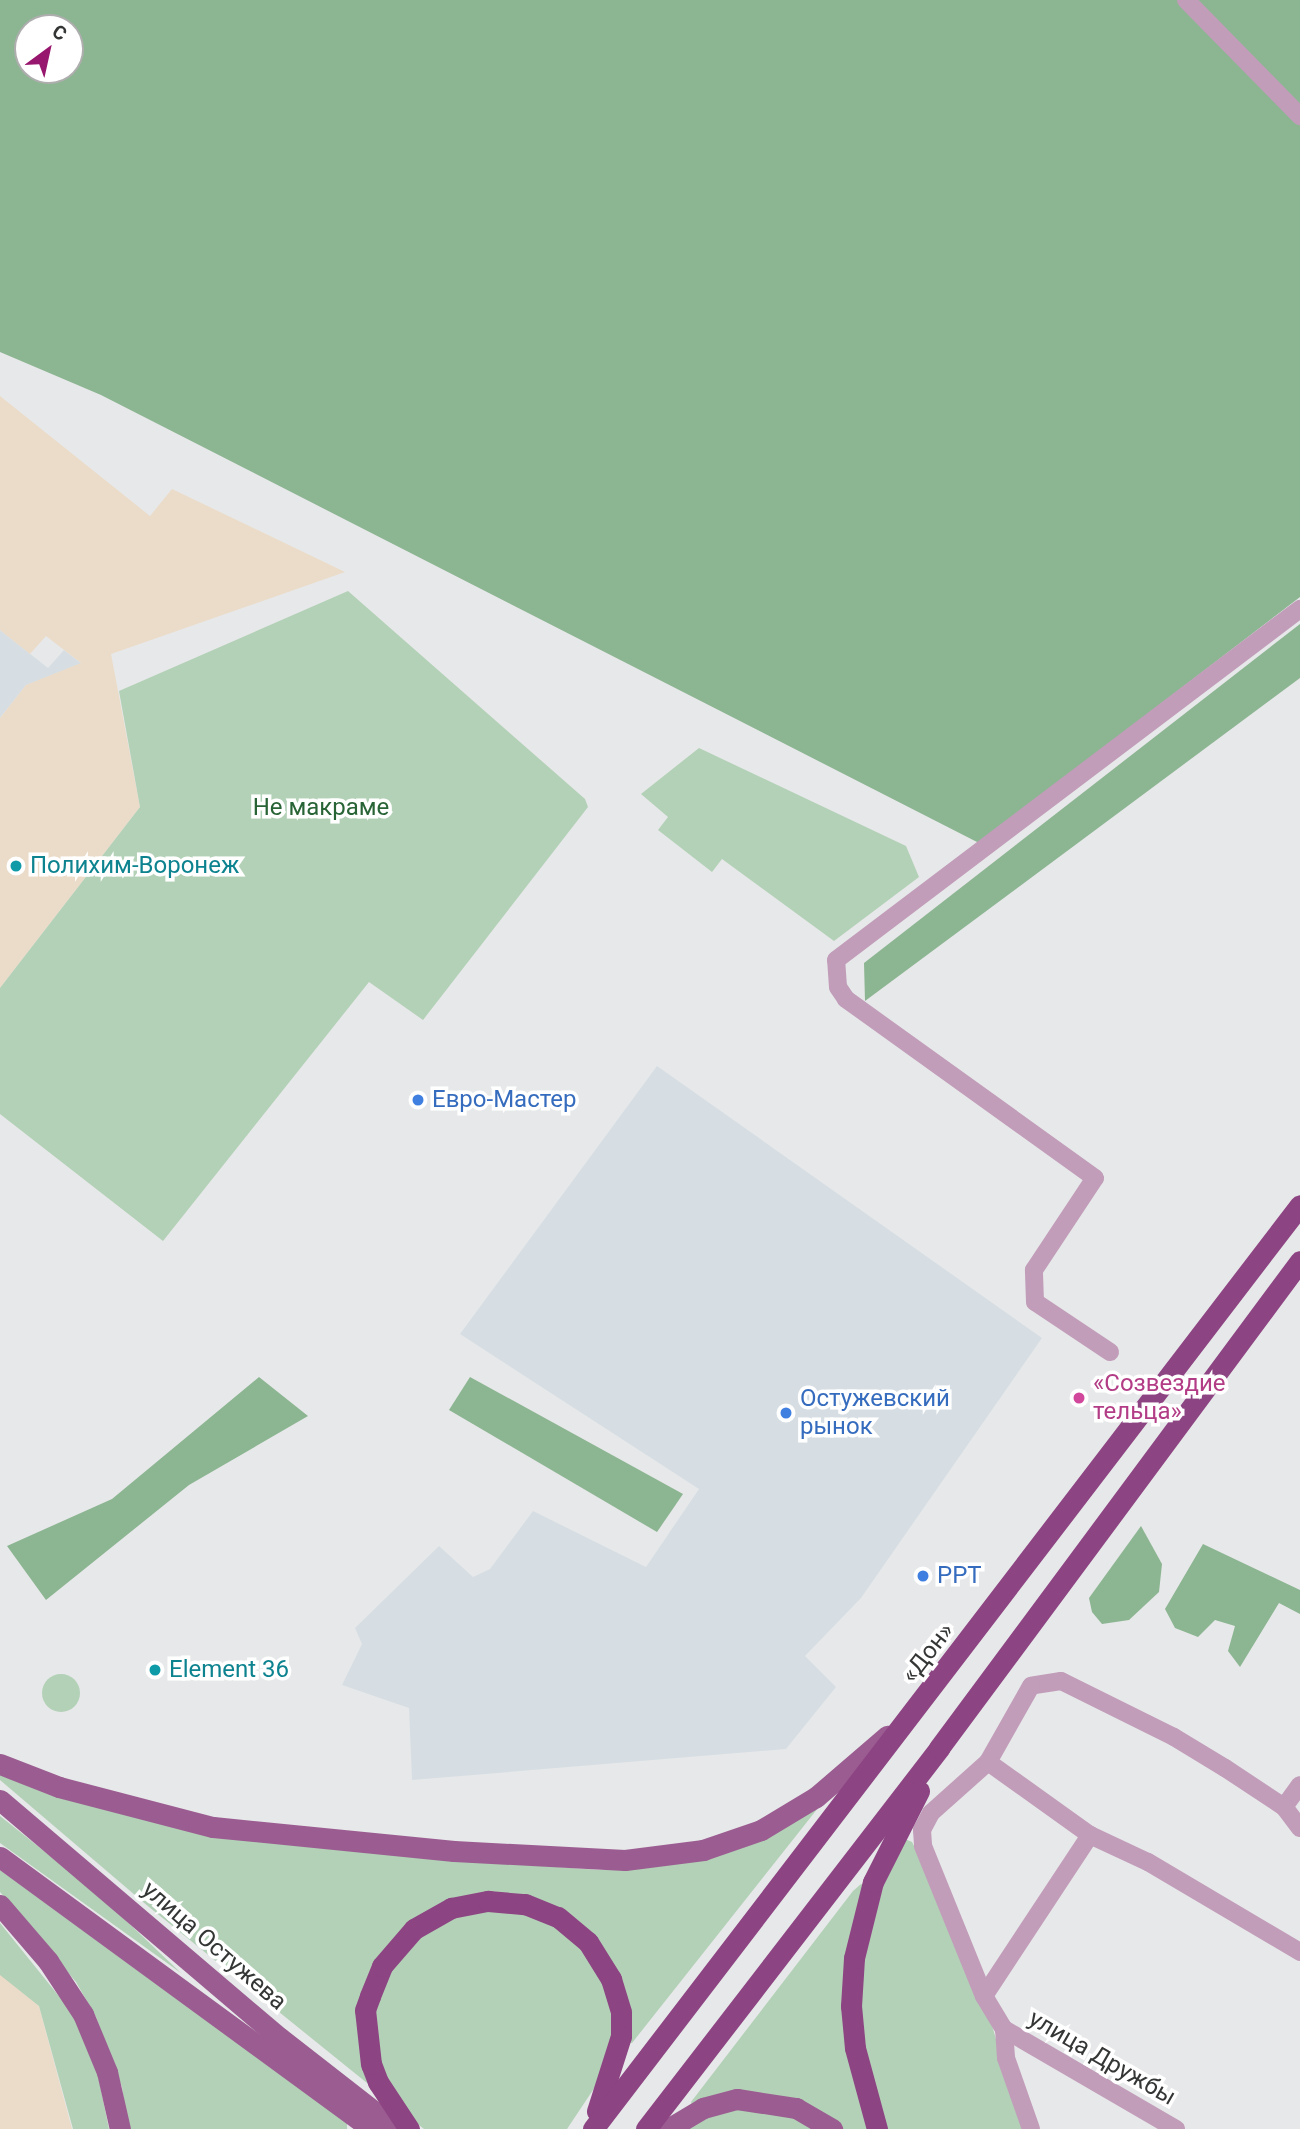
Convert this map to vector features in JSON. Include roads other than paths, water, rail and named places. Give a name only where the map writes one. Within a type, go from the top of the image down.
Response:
[{"type":"highway","name":"«Дон»","points":[[591,2129],[918,1709],[1300,1205]]},
{"type":"highway","points":[[646,2129],[939,1748],[1300,1261]]},
{"type":"highway","points":[[877,2129],[855,2048],[851,2006],[858,1933],[886,1852],[939,1748]]},
{"type":"highway","points":[[409,2129],[378,2082],[371,2064],[365,2010],[382,1966],[414,1929],[451,1908],[488,1900],[525,1904],[558,1917],[588,1942],[611,1979],[621,2012],[621,2036],[611,2077],[591,2129]]},
{"type":"main road","points":[[0,1763],[59,1787],[213,1827],[454,1851],[625,1860],[703,1850],[761,1830],[816,1797],[918,1709]]},
{"type":"main road","name":"улица Остужева","points":[[0,1800],[280,2038],[397,2129]]},
{"type":"main road","name":"улица Остужева","points":[[0,1857],[371,2129]]},
{"type":"main road","points":[[0,1905],[48,1961],[83,2014],[107,2072],[120,2129]]},
{"type":"main road","points":[[667,2129],[704,2108],[737,2099],[796,2108],[832,2129]]},
{"type":"street","points":[[1186,0],[1300,116]]},
{"type":"street","points":[[1110,1352],[1035,1301],[1034,1270],[1095,1178],[846,999],[838,987],[836,960],[1300,609]]},
{"type":"street","points":[[1031,2129],[1006,2058],[1004,2029],[984,1996],[923,1846],[922,1830],[939,1805],[988,1762],[1031,1686],[1052,1679],[1086,1691],[1174,1737],[1284,1807],[1300,1829]]},
{"type":"street","points":[[988,1762],[1090,1835],[1148,1862],[1300,1952]]},
{"type":"street","points":[[1284,1807],[1300,1785]]},
{"type":"street","points":[[984,1996],[1090,1835]]},
{"type":"street","name":"улица Дружбы","points":[[1004,2029],[1176,2129]]},
{"type":"place","name":"Полихим-Воронеж","points":[[16,866]]},
{"type":"place","name":"Евро-Мастер","points":[[418,1100]]},
{"type":"place","name":"«Созвездие тельца»","points":[[1079,1398]]},
{"type":"place","name":"Остужевский рынок","points":[[786,1413]]},
{"type":"place","name":"РРТ","points":[[923,1576]]},
{"type":"place","name":"Element 36","points":[[155,1670]]},
{"type":"park label","name":"Не макраме","points":[[321,808]]}]
